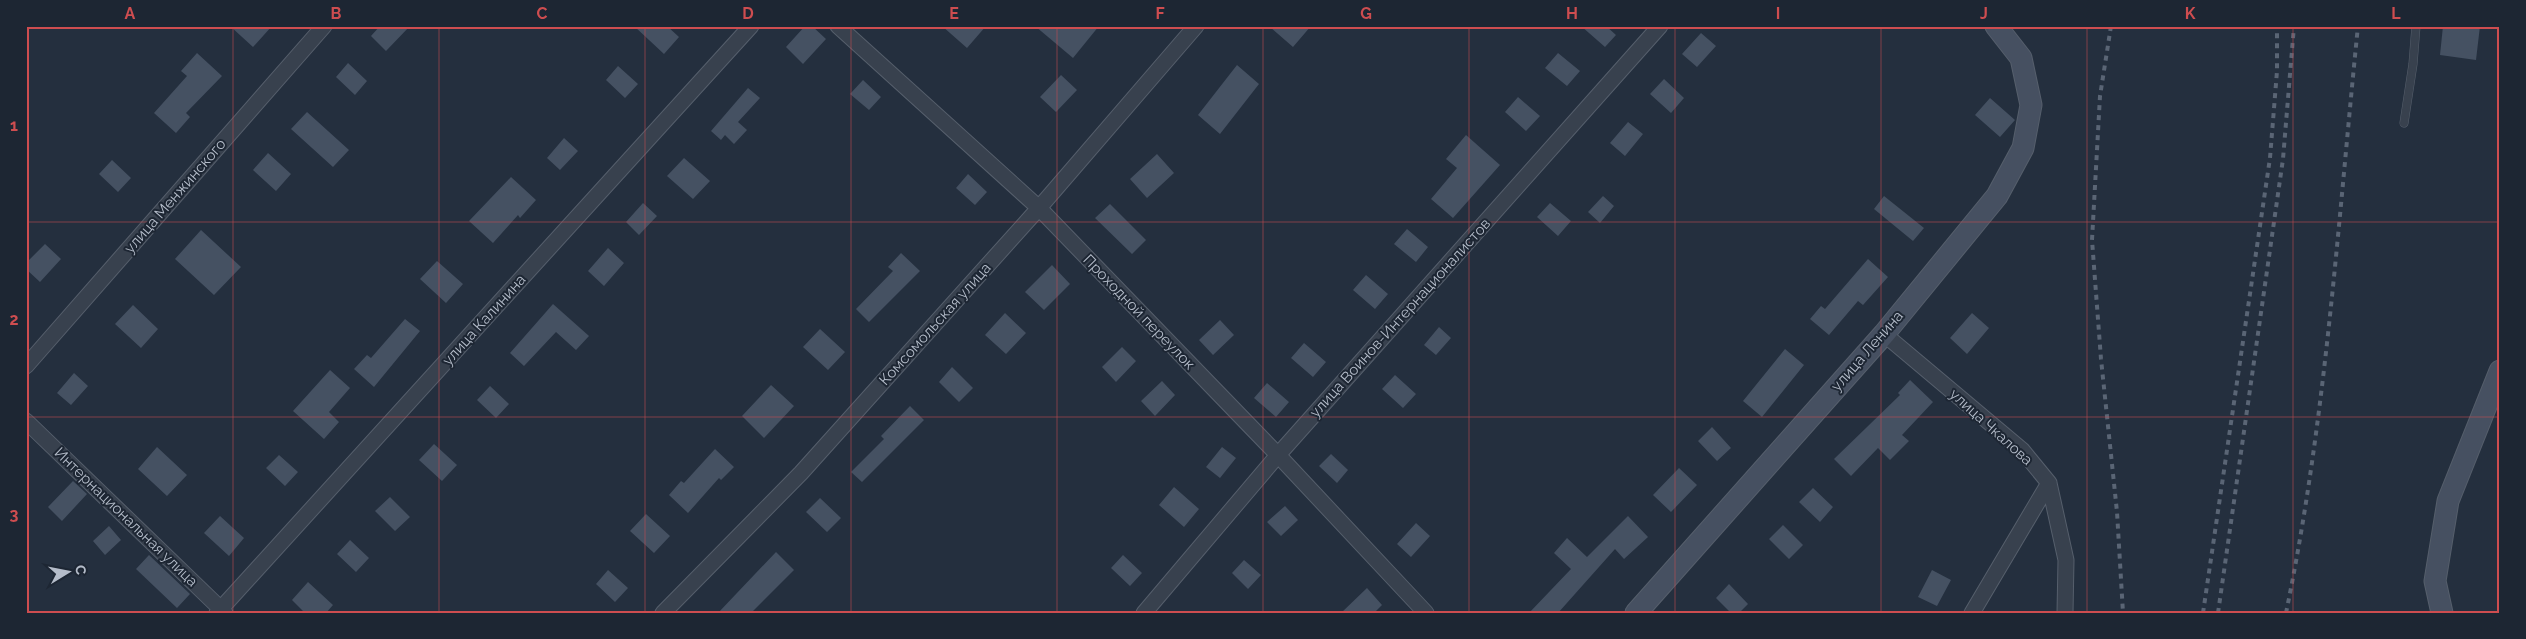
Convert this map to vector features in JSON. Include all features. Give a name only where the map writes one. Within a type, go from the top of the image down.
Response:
[{"type":"main road","name":"улица Ленина","points":[[1636,613],[1884,334],[1997,196],[2023,148],[2031,105],[2021,58],[1996,26]]},
{"type":"main road","points":[[2442,613],[2435,581],[2448,501],[2500,372]]},
{"type":"street","name":"улица Менжинского","points":[[26,366],[324,26]]},
{"type":"street","name":"улица Калинина","points":[[221,611],[751,26]]},
{"type":"street","name":"Проходной переулок","points":[[838,26],[1039,208],[1278,455],[1426,613]]},
{"type":"street","name":"Комсомольская улица","points":[[663,613],[801,474],[1039,208],[1196,26]]},
{"type":"street","name":"улица Воинов-Интернационалистов","points":[[1144,613],[1278,455],[1660,26]]},
{"type":"street","name":"улица Чкалова","points":[[1884,334],[2022,450],[2050,483]]},
{"type":"street","name":"Интернациональная улица","points":[[26,421],[221,611]]},
{"type":"street","points":[[1972,613],[2050,483]]},
{"type":"street","points":[[2050,483],[2066,560],[2066,613]]},
{"type":"lane","points":[[2404,123],[2413,64],[2416,26]]},
{"type":"building","points":[[230,26],[272,26],[253,47]]},
{"type":"building","points":[[380,26],[410,26],[386,51],[371,36]]},
{"type":"building","points":[[634,26],[667,26],[679,37],[664,54]]},
{"type":"building","points":[[805,26],[812,26],[826,39],[803,64],[786,47]]},
{"type":"building","points":[[942,26],[986,26],[967,48]]},
{"type":"building","points":[[1035,26],[1099,26],[1073,58]]},
{"type":"building","points":[[1269,26],[1311,26],[1293,47]]},
{"type":"building","points":[[1581,26],[1606,26],[1616,35],[1605,47]]},
{"type":"building","points":[[2443,26],[2480,26],[2476,60],[2440,55]]},
{"type":"building","points":[[1701,33],[1716,46],[1697,67],[1682,54]]},
{"type":"building","points":[[197,53],[222,76],[186,113],[190,117],[176,133],[154,113],[187,76],[181,71]]},
{"type":"building","points":[[1558,53],[1580,71],[1567,86],[1545,68]]},
{"type":"building","points":[[348,63],[367,81],[355,95],[336,77]]},
{"type":"building","points":[[1237,65],[1259,84],[1220,134],[1198,115]]},
{"type":"building","points":[[618,66],[638,84],[625,98],[606,80]]},
{"type":"building","points":[[1061,75],[1077,90],[1056,112],[1040,97]]},
{"type":"building","points":[[1664,79],[1684,98],[1671,113],[1650,94]]},
{"type":"building","points":[[863,80],[881,97],[869,110],[850,94]]},
{"type":"building","points":[[748,88],[760,98],[738,122],[747,130],[734,144],[725,135],[721,140],[711,131]]},
{"type":"building","points":[[1518,97],[1540,116],[1526,131],[1505,112]]},
{"type":"building","points":[[1990,98],[2015,120],[2000,137],[1975,115]]},
{"type":"building","points":[[307,112],[349,150],[333,167],[291,129]]},
{"type":"building","points":[[1628,122],[1643,134],[1625,156],[1610,143]]},
{"type":"building","points":[[1466,135],[1500,165],[1453,218],[1431,199],[1457,168],[1446,159]]},
{"type":"building","points":[[564,138],[578,151],[560,170],[547,158]]},
{"type":"building","points":[[268,153],[291,174],[276,191],[253,170]]},
{"type":"building","points":[[1157,154],[1174,173],[1147,198],[1130,179]]},
{"type":"building","points":[[684,158],[710,181],[693,199],[667,176]]},
{"type":"building","points":[[112,160],[131,178],[118,192],[99,174]]},
{"type":"building","points":[[968,174],[987,192],[975,205],[956,188]]},
{"type":"building","points":[[511,177],[536,200],[520,218],[518,215],[493,243],[469,221]]},
{"type":"building","points":[[1603,196],[1614,206],[1600,223],[1588,212]]},
{"type":"building","points":[[1884,196],[1924,228],[1913,241],[1874,209]]},
{"type":"building","points":[[643,203],[657,216],[639,235],[626,222]]},
{"type":"building","points":[[1550,203],[1571,221],[1558,236],[1537,217]]},
{"type":"building","points":[[1110,204],[1146,240],[1132,254],[1095,218]]},
{"type":"building","points":[[1407,229],[1428,247],[1416,262],[1394,244]]},
{"type":"building","points":[[201,230],[241,267],[214,295],[175,259]]},
{"type":"building","points":[[45,244],[61,259],[40,282],[26,269],[26,263]]},
{"type":"building","points":[[608,248],[624,263],[604,286],[588,271]]},
{"type":"building","points":[[901,253],[920,271],[869,322],[856,309],[893,271],[888,267]]},
{"type":"building","points":[[1868,259],[1888,277],[1863,305],[1858,301],[1829,335],[1810,319],[1821,306],[1825,309]]},
{"type":"building","points":[[437,261],[463,284],[446,303],[420,279]]},
{"type":"building","points":[[1052,265],[1070,284],[1044,310],[1025,292]]},
{"type":"building","points":[[1366,275],[1388,294],[1375,309],[1353,290]]},
{"type":"building","points":[[553,304],[589,336],[576,350],[556,332],[524,366],[510,353]]},
{"type":"building","points":[[133,305],[158,329],[141,348],[115,324]]},
{"type":"building","points":[[1005,313],[1026,333],[1006,354],[985,335]]},
{"type":"building","points":[[1972,313],[1989,328],[1967,354],[1950,338]]},
{"type":"building","points":[[405,319],[420,331],[374,387],[354,369],[367,355],[371,358]]},
{"type":"building","points":[[1220,320],[1234,335],[1213,355],[1199,340]]},
{"type":"building","points":[[1439,327],[1451,338],[1436,355],[1424,345]]},
{"type":"building","points":[[820,329],[845,352],[828,370],[803,347]]},
{"type":"building","points":[[1304,343],[1326,362],[1313,377],[1291,358]]},
{"type":"building","points":[[1122,347],[1136,361],[1116,382],[1102,367]]},
{"type":"building","points":[[1785,349],[1804,365],[1762,417],[1743,401]]},
{"type":"building","points":[[952,367],[973,388],[959,402],[939,382]]},
{"type":"building","points":[[330,370],[350,388],[329,412],[339,422],[324,439],[293,411]]},
{"type":"building","points":[[74,373],[88,386],[71,405],[57,393]]},
{"type":"building","points":[[1395,375],[1416,394],[1403,408],[1382,389]]},
{"type":"building","points":[[1910,380],[1933,402],[1902,435],[1909,441],[1890,460],[1878,448],[1851,476],[1834,459],[1900,395],[1898,393]]},
{"type":"building","points":[[1162,381],[1175,395],[1155,416],[1141,401]]},
{"type":"building","points":[[1267,383],[1289,402],[1276,417],[1254,398]]},
{"type":"building","points":[[771,385],[794,406],[764,438],[742,416]]},
{"type":"building","points":[[490,386],[509,404],[496,418],[477,400]]},
{"type":"building","points":[[910,406],[924,420],[862,482],[851,472],[884,439],[881,436]]},
{"type":"building","points":[[1712,427],[1731,448],[1717,461],[1698,441]]},
{"type":"building","points":[[434,444],[457,465],[442,481],[419,460]]},
{"type":"building","points":[[157,447],[187,475],[167,496],[138,469]]},
{"type":"building","points":[[1222,447],[1236,458],[1220,478],[1206,467]]},
{"type":"building","points":[[715,449],[734,467],[721,480],[719,478],[688,513],[669,495],[681,481],[684,483]]},
{"type":"building","points":[[1331,454],[1348,470],[1337,483],[1319,466]]},
{"type":"building","points":[[279,455],[298,472],[285,486],[266,468]]},
{"type":"building","points":[[1679,468],[1697,485],[1671,512],[1653,495]]},
{"type":"building","points":[[73,481],[87,494],[62,521],[48,507]]},
{"type":"building","points":[[1174,487],[1199,509],[1184,527],[1159,505]]},
{"type":"building","points":[[1813,488],[1833,507],[1820,522],[1799,502]]},
{"type":"building","points":[[390,497],[410,517],[395,531],[375,511]]},
{"type":"building","points":[[820,498],[841,518],[827,532],[806,512]]},
{"type":"building","points":[[1285,506],[1298,520],[1281,536],[1267,522]]},
{"type":"building","points":[[646,514],[670,536],[654,553],[630,531]]},
{"type":"building","points":[[220,516],[244,538],[229,556],[204,533]]},
{"type":"building","points":[[1628,516],[1648,537],[1624,559],[1615,549],[1558,613],[1529,613],[1571,569],[1554,553],[1567,538],[1587,557]]},
{"type":"building","points":[[1416,523],[1430,536],[1411,557],[1397,544]]},
{"type":"building","points":[[1783,525],[1803,545],[1789,559],[1769,539]]},
{"type":"building","points":[[109,526],[121,540],[105,555],[93,541]]},
{"type":"building","points":[[350,540],[369,558],[356,572],[337,554]]},
{"type":"building","points":[[776,552],[794,570],[751,613],[718,613]]},
{"type":"building","points":[[149,555],[190,594],[177,608],[136,569]]},
{"type":"building","points":[[1123,555],[1142,573],[1130,586],[1111,568]]},
{"type":"building","points":[[1244,560],[1261,575],[1248,589],[1232,573]]},
{"type":"building","points":[[608,570],[628,588],[615,602],[596,584]]},
{"type":"building","points":[[1932,570],[1951,580],[1937,606],[1918,597]]},
{"type":"building","points":[[308,582],[333,605],[326,613],[305,613],[292,600]]},
{"type":"building","points":[[1729,584],[1748,604],[1739,613],[1731,613],[1716,598]]},
{"type":"building","points":[[1367,588],[1382,605],[1374,613],[1341,613]]},
{"type":"railway","points":[[2111,26],[2100,96],[2092,240],[2101,359],[2117,512],[2123,613]]},
{"type":"railway","points":[[2203,613],[2270,158],[2277,71],[2277,26]]},
{"type":"railway","points":[[2218,613],[2283,159],[2294,26]]},
{"type":"railway","points":[[2286,613],[2300,540],[2321,394],[2330,320],[2358,26]]}]
